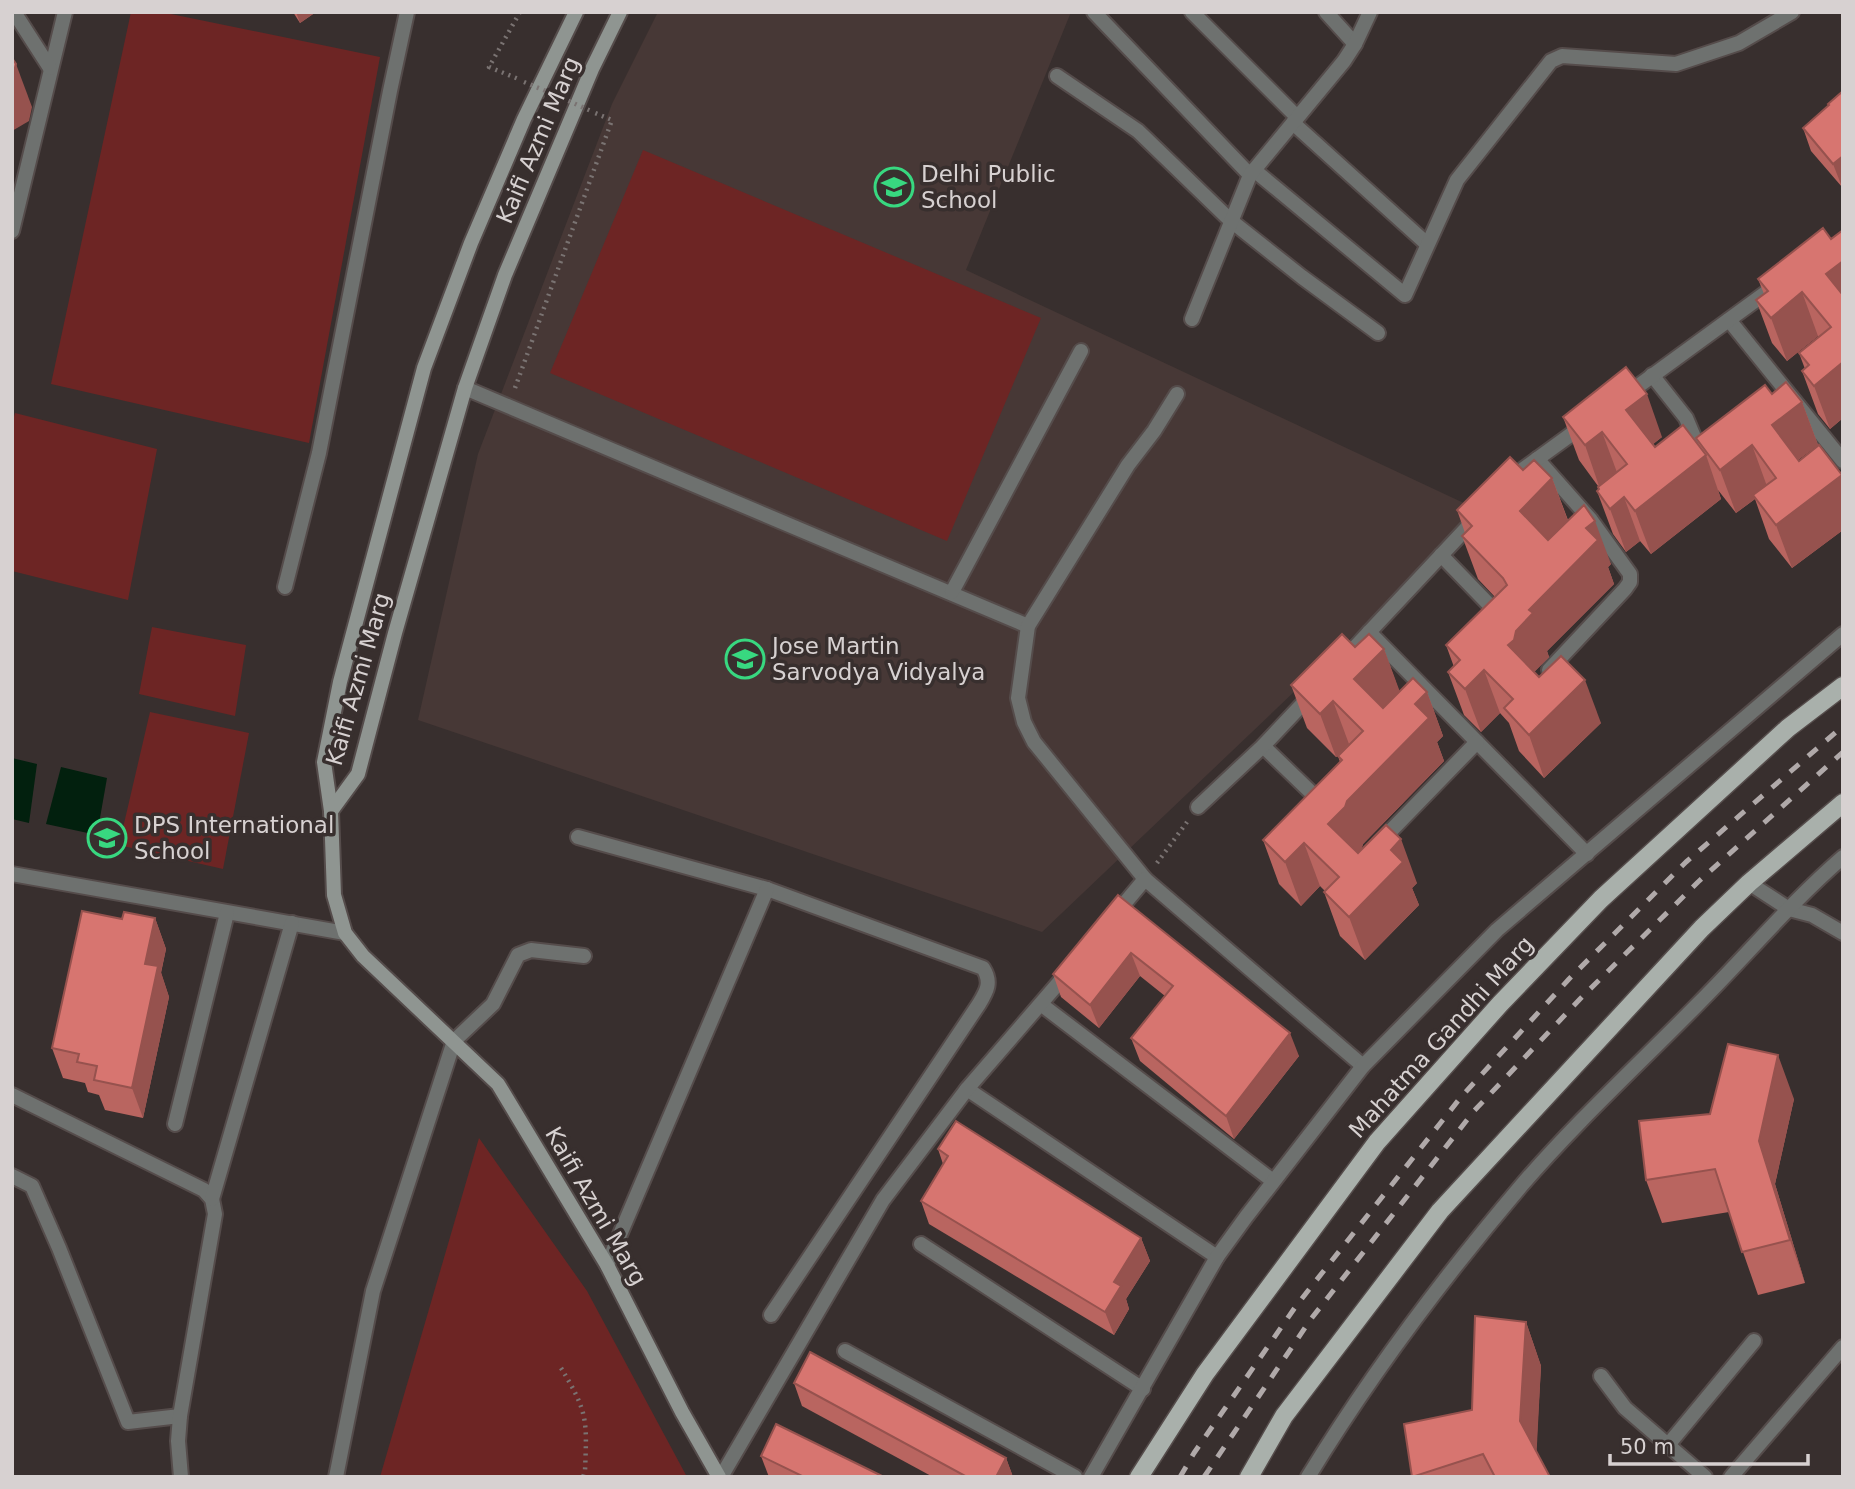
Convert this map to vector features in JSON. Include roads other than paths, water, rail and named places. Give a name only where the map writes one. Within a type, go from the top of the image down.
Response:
[{"type":"main road","name":"Mahatma Gandhi Marg","points":[[1139,1477],[1205,1374],[1385,1132],[1500,1004],[1601,900],[1788,728],[1843,686]]},
{"type":"main road","points":[[1249,1477],[1284,1416],[1440,1212],[1702,928],[1749,883],[1843,803]]},
{"type":"street","points":[[14,12],[50,68]]},
{"type":"street","points":[[12,231],[65,12]]},
{"type":"street","points":[[285,587],[319,453],[407,12]]},
{"type":"street","points":[[331,811],[324,762],[330,731],[373,555],[424,368],[476,230],[524,119],[576,12]]},
{"type":"street","name":"Kaifi Azmi Marg","points":[[621,12],[592,69],[505,275],[465,388],[398,621],[358,774],[331,811],[334,895],[345,933],[363,956],[498,1084],[607,1265],[682,1412],[720,1477]]},
{"type":"street","points":[[1094,12],[1252,172],[1405,295],[1457,180],[1551,61],[1562,56],[1676,64],[1739,43],[1792,12]]},
{"type":"street","points":[[1192,12],[1295,120],[1427,244]]},
{"type":"street","points":[[1326,12],[1355,44]]},
{"type":"street","points":[[1192,319],[1230,219],[1252,172],[1355,44],[1370,12]]},
{"type":"street","points":[[1057,76],[1138,131],[1230,219],[1378,333]]},
{"type":"street","points":[[1501,491],[1518,473],[1781,282]]},
{"type":"street","points":[[1729,320],[1843,461]]},
{"type":"street","points":[[952,592],[1081,351]]},
{"type":"street","points":[[1652,375],[1686,418],[1695,437],[1677,467]]},
{"type":"street","points":[[465,388],[1028,626]]},
{"type":"street","points":[[1177,394],[1116,484],[1028,626],[1018,698],[1024,722],[1034,742],[1145,879],[1363,1066]]},
{"type":"street","points":[[1537,459],[1591,520],[1620,558],[1627,568],[1630,582],[1539,681]]},
{"type":"street","points":[[1198,807],[1263,746],[1484,509]]},
{"type":"street","points":[[1441,555],[1512,628]]},
{"type":"street","points":[[1369,632],[1587,854]]},
{"type":"street","points":[[1091,1477],[1217,1258],[1363,1066],[1497,930],[1843,634]]},
{"type":"street","points":[[1370,851],[1477,742]]},
{"type":"street","points":[[1263,746],[1325,807]]},
{"type":"street","points":[[578,837],[767,889],[983,968],[989,977],[988,990],[979,1004],[771,1315]]},
{"type":"street","points":[[1308,1477],[1343,1420],[1420,1311],[1522,1185],[1818,878],[1843,857]]},
{"type":"street","points":[[12,874],[345,933]]},
{"type":"street","points":[[1104,929],[1145,879]]},
{"type":"street","points":[[1749,883],[1789,909],[1829,923],[1843,933]]},
{"type":"street","points":[[607,1265],[767,889]]},
{"type":"street","points":[[175,1124],[228,913]]},
{"type":"street","points":[[181,1477],[178,1441],[180,1416],[215,1214],[212,1199],[292,923]]},
{"type":"street","points":[[335,1477],[373,1291],[454,1041],[493,1004],[518,955],[531,950],[584,956]]},
{"type":"street","points":[[720,1477],[883,1200],[967,1088],[1042,1005],[1077,961]]},
{"type":"street","points":[[1042,1005],[1273,1181]]},
{"type":"street","points":[[967,1088],[1217,1258]]},
{"type":"street","points":[[12,1095],[204,1190],[212,1199]]},
{"type":"street","points":[[12,1176],[32,1186],[128,1422],[180,1416]]},
{"type":"street","points":[[921,1244],[1143,1389]]},
{"type":"street","points":[[1668,1445],[1754,1341]]},
{"type":"street","points":[[1731,1477],[1843,1347]]},
{"type":"street","points":[[845,1351],[1075,1477]]},
{"type":"street","points":[[1601,1376],[1625,1408],[1705,1477]]},
{"type":"railway","points":[[1180,1477],[1296,1306],[1461,1097],[1569,979],[1686,862],[1843,726]]},
{"type":"railway","points":[[1204,1477],[1311,1319],[1474,1111],[1580,999],[1698,882],[1843,752]]},
{"type":"place","name":"Delhi Public School","points":[[894,187]]},
{"type":"place","name":"Jose Martin Sarvodya Vidyalya","points":[[745,659]]},
{"type":"place","name":"DPS International School","points":[[107,838]]}]
